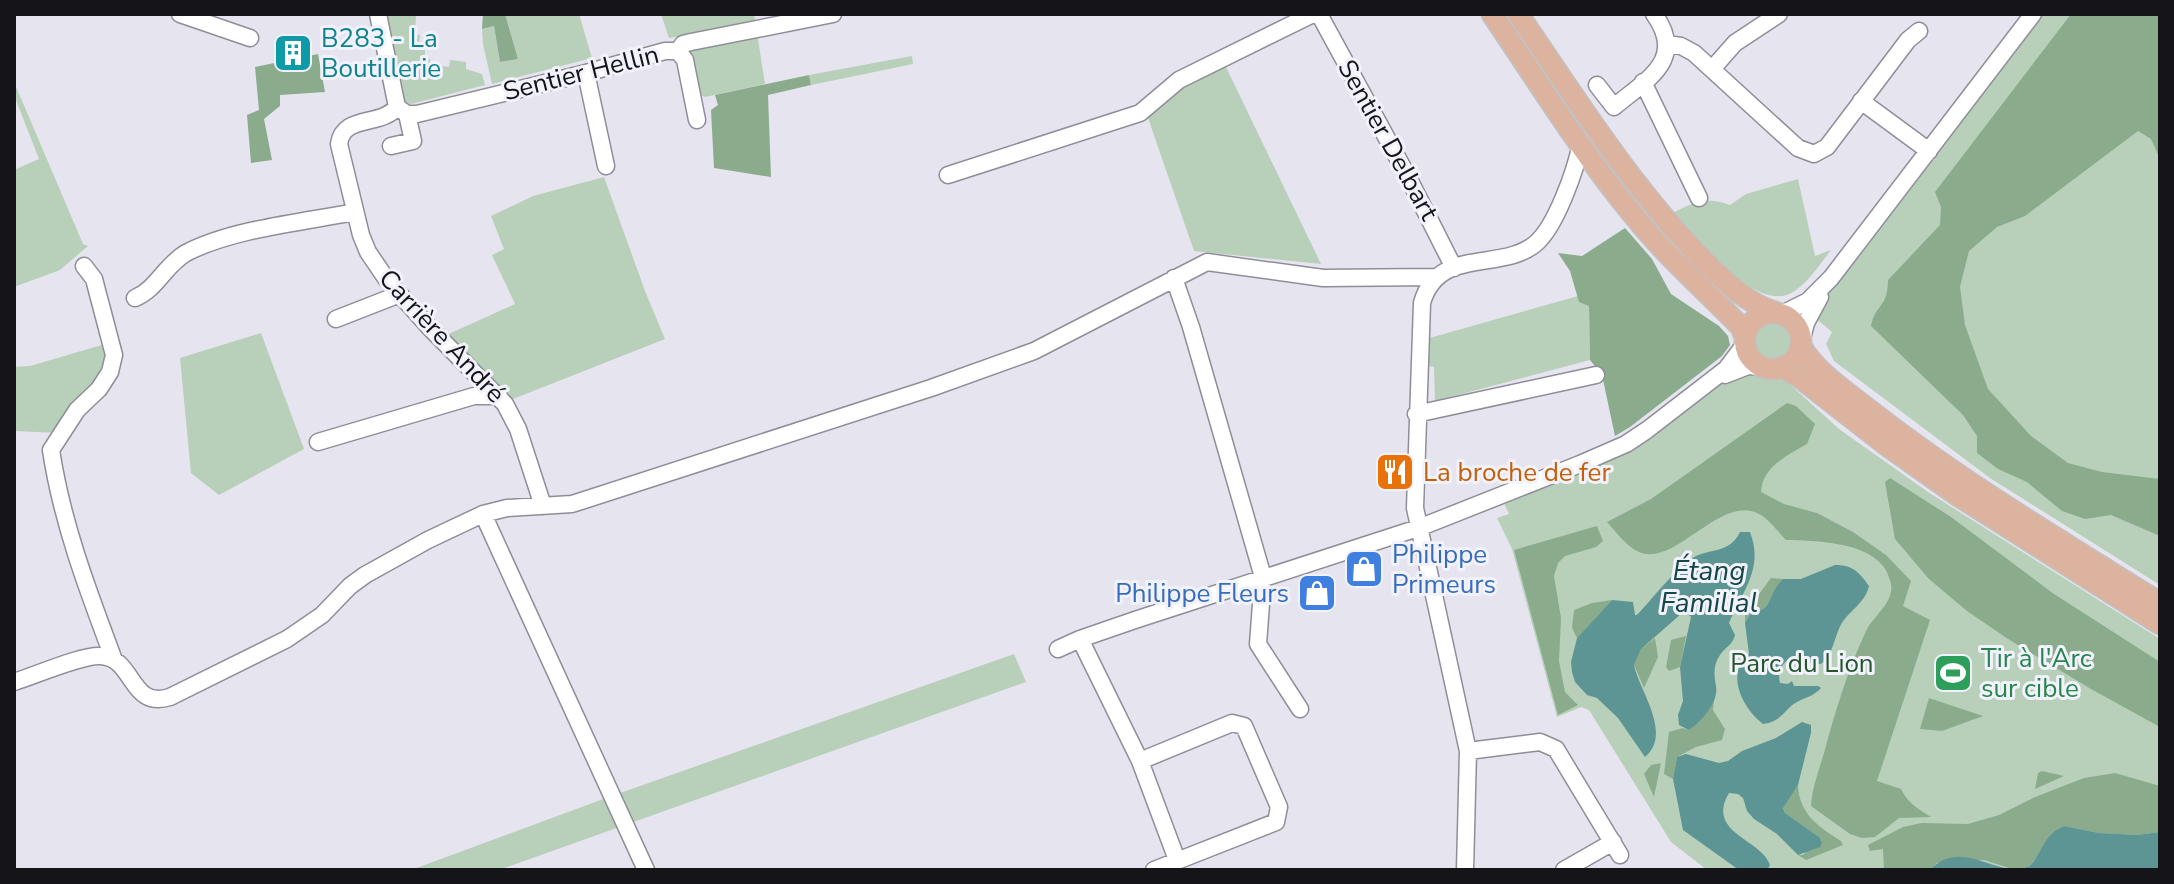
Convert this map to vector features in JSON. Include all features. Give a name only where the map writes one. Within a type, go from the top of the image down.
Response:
[{"type":"main road","points":[[1492,14],[1602,175],[1659,245],[1741,327],[1752,359],[1799,377],[1957,495],[2160,624]]},
{"type":"main road","points":[[1518,14],[1624,168],[1658,212],[1715,272],[1753,303],[1795,323],[1807,356],[1843,389],[1923,450],[2160,603]]},
{"type":"main road","points":[[1745,340],[1755,319],[1779,313]]},
{"type":"main road","points":[[1773,367],[1793,361],[1801,344]]},
{"type":"street","points":[[180,14],[250,38]]},
{"type":"street","points":[[378,14],[402,111],[413,141],[391,146]]},
{"type":"street","name":"Sentier Hellin","points":[[402,111],[470,106],[665,51],[678,51],[683,44],[762,21],[833,14]]},
{"type":"street","points":[[948,175],[1140,113],[1179,80],[1313,14]]},
{"type":"street","name":"Sentier Delbart","points":[[1319,14],[1416,191],[1454,268]]},
{"type":"street","points":[[1597,85],[1614,107],[1661,66],[1667,44],[1664,30],[1654,14]]},
{"type":"street","points":[[1713,68],[1735,43],[1779,14]]},
{"type":"street","points":[[1779,313],[1808,301],[1831,278],[2033,14]]},
{"type":"street","points":[[1667,44],[1687,48],[1713,68],[1798,148],[1818,154],[1827,147],[1908,40],[1919,31]]},
{"type":"street","points":[[678,51],[685,60],[697,120]]},
{"type":"street","points":[[586,73],[606,166]]},
{"type":"street","points":[[1643,82],[1699,198]]},
{"type":"street","points":[[1861,101],[1929,151]]},
{"type":"street","name":"Carrière André","points":[[402,111],[350,125],[341,132],[339,144],[368,252],[400,294],[449,348],[499,396],[515,421],[543,506]]},
{"type":"street","points":[[84,266],[94,279],[114,355],[110,372],[99,389],[77,410],[51,450],[70,537],[114,660],[144,695],[154,699],[170,697],[287,639],[322,615],[365,575],[483,514],[507,508],[566,505],[581,501],[859,412],[1026,354],[1174,278],[1214,262],[1323,278],[1435,277],[1454,268],[1531,247],[1550,224],[1568,185],[1581,143]]},
{"type":"street","points":[[1568,185],[1584,175],[1602,175]]},
{"type":"street","points":[[135,298],[151,287],[170,264],[198,247],[224,238],[355,212]]},
{"type":"street","points":[[1435,277],[1427,287],[1422,303],[1415,508],[1468,751],[1465,870]]},
{"type":"street","points":[[1174,278],[1263,577],[1258,644],[1300,709]]},
{"type":"street","points":[[1801,344],[1809,317],[1831,278]]},
{"type":"street","points":[[336,319],[400,294]]},
{"type":"street","points":[[1058,649],[1263,577],[1421,527],[1506,496],[1626,444],[1706,386],[1732,363],[1745,340]]},
{"type":"street","points":[[1706,386],[1742,368],[1773,367]]},
{"type":"street","points":[[1416,414],[1596,375]]},
{"type":"street","points":[[318,442],[474,396],[499,396]]},
{"type":"street","points":[[483,514],[646,870]]},
{"type":"street","points":[[1080,639],[1140,761],[1177,860]]},
{"type":"street","points":[[14,682],[87,657],[101,656],[114,660]]},
{"type":"street","points":[[1140,761],[1232,723],[1244,726],[1279,807],[1276,822],[1154,870]]},
{"type":"street","points":[[1468,751],[1540,742],[1556,749],[1616,849],[1564,870]]},
{"type":"green space","points":[[384,14],[416,16],[415,34],[420,35],[419,46],[425,47],[425,58],[430,59],[430,64],[449,67],[450,60],[466,62],[466,69],[482,74],[485,85],[411,104],[405,102]]},
{"type":"green space","points":[[505,14],[579,14],[592,58],[492,84],[482,29],[494,26],[500,62],[518,59]]},
{"type":"green space","points":[[661,14],[754,14],[765,84],[705,97],[696,93],[686,35],[669,38]]},
{"type":"green space","points":[[2039,14],[2160,14],[2160,585],[1990,478],[1834,361],[1826,344],[1832,332],[1813,316]]},
{"type":"green space","points":[[912,56],[913,64],[811,85],[809,75]]},
{"type":"green space","points":[[1225,65],[1321,264],[1194,251],[1147,115],[1166,93]]},
{"type":"green space","points":[[14,82],[83,244],[88,246],[60,270],[14,287],[14,170],[39,159],[14,95]]},
{"type":"green space","points":[[604,177],[665,339],[508,401],[442,337],[515,304],[492,255],[504,249],[491,216],[533,196]]},
{"type":"green space","points":[[1798,179],[1815,256],[1831,250],[1793,292],[1778,296],[1762,293],[1745,283],[1711,255],[1673,213],[1701,202],[1715,201],[1730,205],[1746,194]]},
{"type":"green space","points":[[1578,296],[1589,306],[1590,360],[1435,401],[1434,367],[1427,366],[1426,339]]},
{"type":"green space","points":[[1773,319],[1788,325],[1794,340],[1788,355],[1773,361],[1758,355],[1752,340],[1758,325]]},
{"type":"green space","points":[[261,333],[304,449],[219,495],[191,473],[180,358]]},
{"type":"green space","points":[[112,342],[114,355],[61,433],[14,431],[14,367],[30,366]]},
{"type":"green space","name":"Parc du Lion","points":[[1754,372],[1784,379],[1839,429],[1928,492],[2160,639],[2160,870],[1707,870],[1671,842],[1589,710],[1581,707],[1557,717],[1512,549],[1497,518],[1509,514],[1504,503],[1600,463],[1735,374]]},
{"type":"green space","points":[[1014,654],[1026,682],[499,870],[411,870],[606,798]]},
{"type":"shaded area","points":[[483,14],[505,14],[518,59],[500,62],[494,26],[482,29]]},
{"type":"shaded area","points":[[2071,14],[2160,14],[2160,159],[2151,139],[2138,131],[2025,216],[1997,227],[1969,251],[1960,287],[1965,325],[1988,389],[2031,436],[2068,463],[2102,472],[2160,479],[2160,536],[2111,515],[2085,519],[2062,511],[2027,482],[1998,469],[1977,453],[1977,436],[1963,415],[1871,326],[1886,296],[1888,280],[1940,225],[1941,207],[1935,192]]},
{"type":"shaded area","points":[[318,54],[325,92],[280,95],[280,106],[264,119],[272,160],[251,163],[247,115],[259,110],[255,67]]},
{"type":"shaded area","points":[[809,75],[811,85],[768,95],[771,177],[714,168],[711,110],[718,105],[715,95]]},
{"type":"shaded area","points":[[1625,228],[1652,259],[1671,294],[1719,326],[1728,336],[1730,345],[1722,356],[1615,436],[1602,375],[1590,360],[1589,306],[1579,302],[1570,271],[1558,253],[1582,256]]},
{"type":"shaded area","points":[[1787,403],[1796,406],[1815,424],[1807,444],[1784,457],[1771,469],[1762,483],[1761,492],[1784,504],[1817,513],[1853,532],[1886,555],[1911,581],[1903,606],[1930,620],[1877,781],[1901,789],[1910,802],[1931,817],[1899,818],[1875,837],[1862,838],[1850,834],[1811,806],[1837,706],[1853,660],[1869,625],[1883,609],[1891,591],[1886,570],[1876,559],[1848,546],[1786,540],[1763,516],[1744,510],[1729,513],[1668,550],[1653,554],[1634,549],[1607,522],[1651,499]]},
{"type":"shaded area","points":[[1890,478],[1951,517],[2054,594],[2160,662],[2160,727],[2008,639],[1967,611],[1929,579],[1895,539],[1885,482]]},
{"type":"shaded area","points":[[1597,526],[1603,541],[1596,547],[1565,556],[1558,563],[1554,576],[1561,618],[1559,661],[1565,692],[1578,705],[1558,715],[1514,550]]},
{"type":"shaded area","points":[[1771,578],[1783,579],[1764,609],[1751,613],[1745,623],[1745,613]]},
{"type":"shaded area","points":[[1612,600],[1577,638],[1572,628],[1574,610]]},
{"type":"shaded area","points":[[1686,636],[1680,667],[1669,671],[1666,667],[1671,640]]},
{"type":"shaded area","points":[[1655,638],[1658,657],[1644,688],[1634,665],[1641,649]]},
{"type":"shaded area","points":[[1929,698],[1983,716],[1942,731],[1920,729]]},
{"type":"shaded area","points":[[1714,700],[1713,710],[1725,729],[1722,740],[1696,747],[1677,757],[1673,779],[1664,774],[1669,732],[1683,728],[1689,730]]},
{"type":"shaded area","points":[[1661,763],[1654,797],[1644,774],[1651,765]]},
{"type":"shaded area","points":[[2042,771],[2064,776],[2035,789],[2038,773]]},
{"type":"shaded area","points":[[2115,773],[2160,786],[2160,832],[2137,835],[2099,833],[2064,826],[2059,828],[2027,868],[2009,868],[1984,860],[1937,863],[1930,870],[1884,870],[1883,849],[1870,851],[1868,845],[1903,827],[1922,823],[1968,824],[1999,815],[2084,778]]},
{"type":"shaded area","points":[[1798,785],[1806,812],[1843,845],[1806,860],[1798,855],[1803,855],[1819,837],[1785,813],[1783,807]]},
{"type":"water","name":"Étang Familial","points":[[1740,532],[1750,532],[1755,557],[1753,568],[1729,623],[1735,635],[1716,663],[1715,698],[1704,717],[1689,730],[1679,725],[1678,715],[1683,701],[1680,667],[1689,615],[1681,614],[1641,649],[1634,665],[1655,724],[1653,747],[1645,757],[1618,718],[1575,682],[1571,662],[1577,638],[1612,600],[1633,602],[1637,615],[1684,564],[1698,555],[1730,544]]},
{"type":"water","name":"Étang Familial","points":[[1835,565],[1846,566],[1859,573],[1869,586],[1867,592],[1842,623],[1829,655],[1821,664],[1788,660],[1781,667],[1780,683],[1792,681],[1794,686],[1821,688],[1792,705],[1775,720],[1763,724],[1743,700],[1737,680],[1742,662],[1749,654],[1745,623],[1751,613],[1764,609],[1783,579],[1801,579]]},
{"type":"water","points":[[1802,722],[1811,725],[1811,733],[1798,785],[1783,808],[1785,813],[1819,837],[1822,843],[1820,847],[1798,855],[1777,834],[1754,819],[1747,811],[1743,798],[1729,793],[1724,817],[1729,827],[1757,848],[1770,865],[1767,870],[1739,870],[1683,830],[1673,779],[1677,757],[1686,754],[1719,763],[1728,761]]},
{"type":"water","points":[[2064,826],[2099,833],[2137,835],[2160,832],[2160,870],[1930,870],[1941,861],[1953,857],[1976,859],[2010,869],[2028,867],[2050,836]]},
{"type":"place","name":"B283 - La Boutillerie","points":[[293,53]]},
{"type":"place","name":"La broche de fer","points":[[1395,472]]},
{"type":"place","name":"Philippe Primeurs","points":[[1364,569]]},
{"type":"place","name":"Philippe Fleurs","points":[[1317,593]]},
{"type":"place","name":"Tir à l'Arc sur cible","points":[[1953,673]]}]
